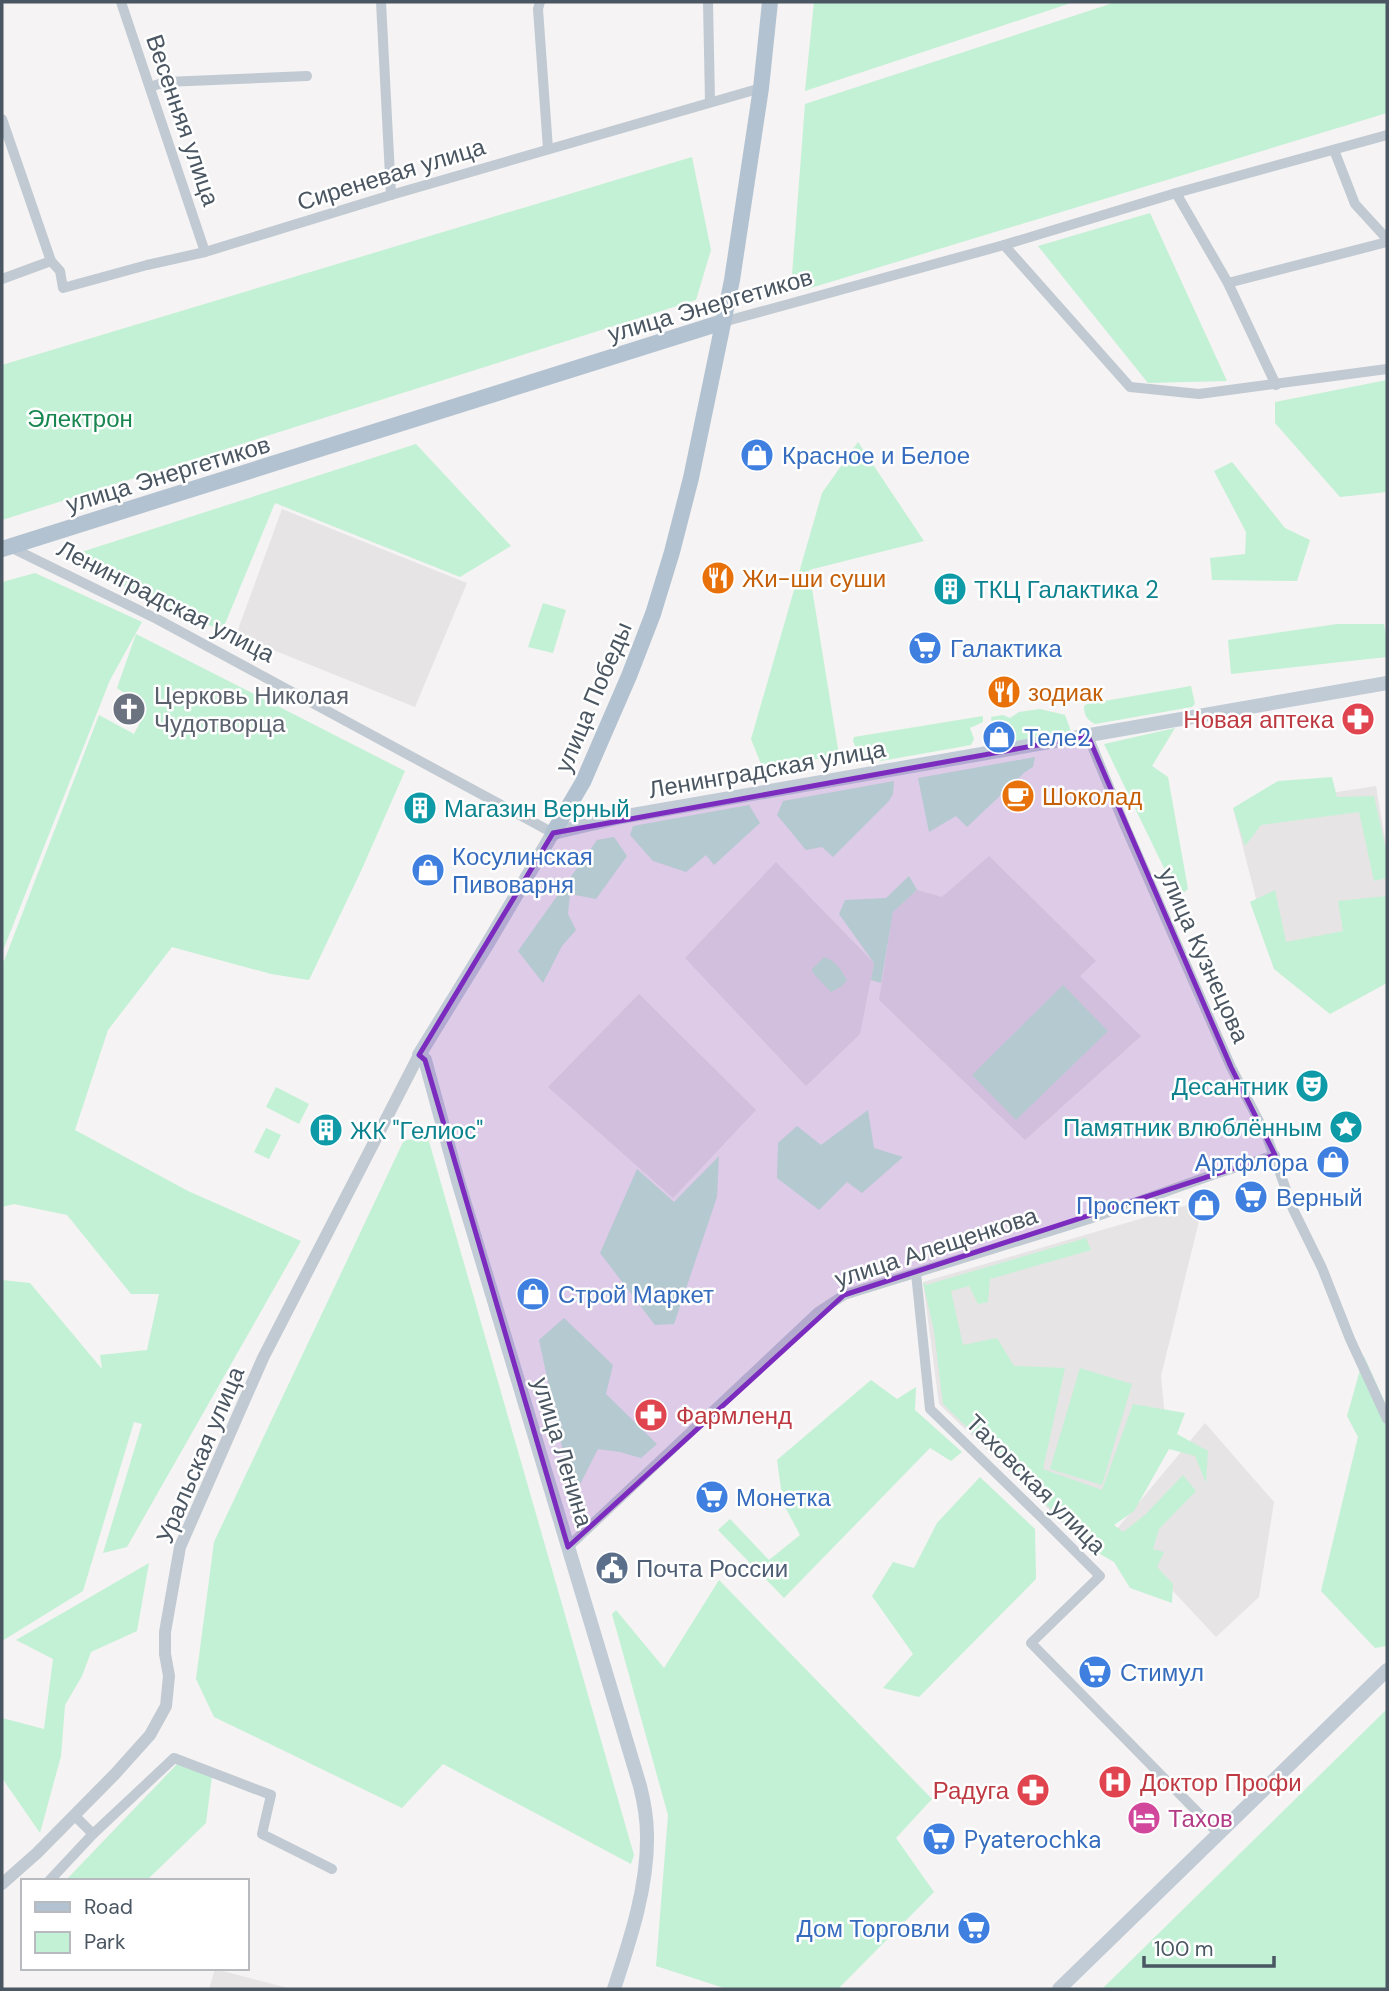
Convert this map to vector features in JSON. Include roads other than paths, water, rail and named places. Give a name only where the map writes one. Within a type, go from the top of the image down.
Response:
[{"type":"main road","name":"улица Победы","points":[[419,1055],[583,782],[653,614],[691,478],[723,322],[744,204],[770,2]]},
{"type":"main road","name":"улица Энергетиков","points":[[6,548],[723,322]]},
{"type":"main road","name":"Ленинградская улица","points":[[553,833],[621,817],[1387,683]]},
{"type":"main road","name":"улица Ленина","points":[[419,1055],[425,1060],[458,1181],[640,1786],[646,1814],[642,1883],[614,1989]]},
{"type":"main road","points":[[1059,1989],[1387,1670]]},
{"type":"street","name":"Весенняя улица","points":[[121,2],[205,252]]},
{"type":"street","points":[[381,2],[391,195]]},
{"type":"street","points":[[540,2],[538,9],[548,149]]},
{"type":"street","points":[[708,2],[710,102]]},
{"type":"street","points":[[150,88],[165,82],[307,76]]},
{"type":"street","name":"Сиреневая улица","points":[[51,261],[60,271],[63,288],[205,252],[761,88]]},
{"type":"street","points":[[2,119],[51,261],[2,279]]},
{"type":"street","name":"улица Энергетиков","points":[[723,322],[1387,135]]},
{"type":"street","points":[[1228,284],[1314,263],[1387,241],[1355,204],[1334,150]]},
{"type":"street","points":[[1176,193],[1228,284],[1276,385]]},
{"type":"street","points":[[1004,245],[1130,387],[1199,394],[1387,369]]},
{"type":"street","name":"Ленинградская улица","points":[[6,548],[157,619],[553,833]]},
{"type":"street","name":"улица Кузнецова","points":[[1088,736],[1231,1067],[1267,1136],[1293,1209],[1322,1268],[1350,1339],[1387,1419]]},
{"type":"street","name":"Уральская улица","points":[[2,1884],[37,1853],[150,1735],[166,1706],[169,1676],[165,1632],[180,1547],[263,1358],[419,1055]]},
{"type":"street","name":"улица Алещенкова","points":[[568,1547],[818,1312],[844,1295],[1089,1219],[1275,1155]]},
{"type":"street","name":"Таховская улица","points":[[916,1273],[930,1409],[1100,1576],[1031,1643],[1219,1834]]},
{"type":"street","points":[[51,1879],[93,1834],[174,1758],[271,1795],[262,1834],[332,1869]]},
{"type":"street","points":[[74,1815],[93,1834]]},
{"type":"place","name":"Красное и Белое","points":[[757,455]]},
{"type":"place","name":"Жи-ши суши","points":[[718,578]]},
{"type":"place","name":"ТКЦ Галактика 2","points":[[950,589]]},
{"type":"place","name":"Галактика","points":[[925,648]]},
{"type":"place","name":"зодиак","points":[[1004,692]]},
{"type":"place","name":"Церковь Николая Чудотворца","points":[[129,709]]},
{"type":"place","name":"Новая аптека","points":[[1358,719]]},
{"type":"place","name":"Теле2","points":[[999,737]]},
{"type":"place","name":"Шоколад","points":[[1018,796]]},
{"type":"place","name":"Магазин Верный","points":[[420,808]]},
{"type":"place","name":"Косулинская Пивоварня","points":[[428,870]]},
{"type":"place","name":"Десантник","points":[[1312,1086]]},
{"type":"place","name":"Памятник влюблённым","points":[[1346,1127]]},
{"type":"place","name":"ЖК \"Гелиос\"","points":[[326,1130]]},
{"type":"place","name":"Артфлора","points":[[1333,1162]]},
{"type":"place","name":"Верный","points":[[1251,1197]]},
{"type":"place","name":"Проспект","points":[[1204,1205]]},
{"type":"place","name":"Строй Маркет","points":[[533,1294]]},
{"type":"place","name":"Фармленд","points":[[651,1415]]},
{"type":"place","name":"Монетка","points":[[712,1497]]},
{"type":"place","name":"Почта России","points":[[612,1568]]},
{"type":"place","name":"Стимул","points":[[1095,1672]]},
{"type":"place","name":"Доктор Профи","points":[[1115,1782]]},
{"type":"place","name":"Радуга","points":[[1033,1790]]},
{"type":"place","name":"Тахов","points":[[1144,1818]]},
{"type":"place","name":"Pyaterochka","points":[[939,1839]]},
{"type":"place","name":"Дом Торговли","points":[[974,1928]]},
{"type":"park label","name":"Электрон","points":[[80,418]]}]
